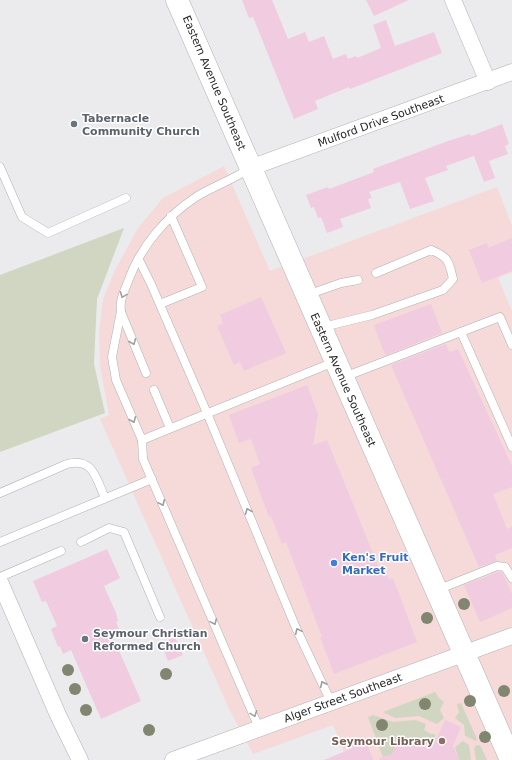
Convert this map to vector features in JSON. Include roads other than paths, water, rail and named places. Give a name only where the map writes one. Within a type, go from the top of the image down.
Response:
[{"type":"main road","name":"Eastern Avenue Southeast","points":[[177,0],[462,653],[511,760]]},
{"type":"street","points":[[453,0],[488,82]]},
{"type":"street","name":"Mulford Drive Southeast","points":[[250,168],[512,72]]},
{"type":"street","points":[[0,582],[58,715],[80,760]]},
{"type":"street","name":"Alger Street Southeast","points":[[173,760],[462,653],[512,636]]},
{"type":"lane","points":[[0,167],[22,217],[48,233],[126,198]]},
{"type":"lane","points":[[146,373],[119,304],[133,269],[153,238],[171,216],[197,196],[233,179],[250,168]]},
{"type":"lane","points":[[160,304],[202,287],[171,216]]},
{"type":"lane","points":[[320,328],[372,315],[443,290],[453,280],[450,265],[443,255],[431,250],[376,273]]},
{"type":"lane","points":[[139,260],[160,304],[207,413],[296,628],[331,702]]},
{"type":"lane","points":[[306,295],[341,282],[358,280]]},
{"type":"lane","points":[[121,311],[112,357],[116,380],[142,440],[143,459],[260,728]]},
{"type":"lane","points":[[142,440],[207,413],[461,332],[500,317],[512,345]]},
{"type":"lane","points":[[461,332],[512,447]]},
{"type":"lane","points":[[154,390],[170,428]]},
{"type":"lane","points":[[0,493],[76,461],[84,463],[94,473],[105,498]]},
{"type":"lane","points":[[0,542],[152,479]]},
{"type":"lane","points":[[81,542],[109,528],[124,532],[160,616]]},
{"type":"lane","points":[[0,577],[61,551]]},
{"type":"lane","points":[[435,590],[497,566],[505,567],[512,578]]},
{"type":"place","name":"Tabernacle Community Church","points":[[74,124]]},
{"type":"place","name":"Ken's Fruit Market","points":[[334,563]]},
{"type":"place","name":"Seymour Christian Reformed Church","points":[[85,639]]},
{"type":"place","name":"Seymour Library","points":[[442,741]]}]
